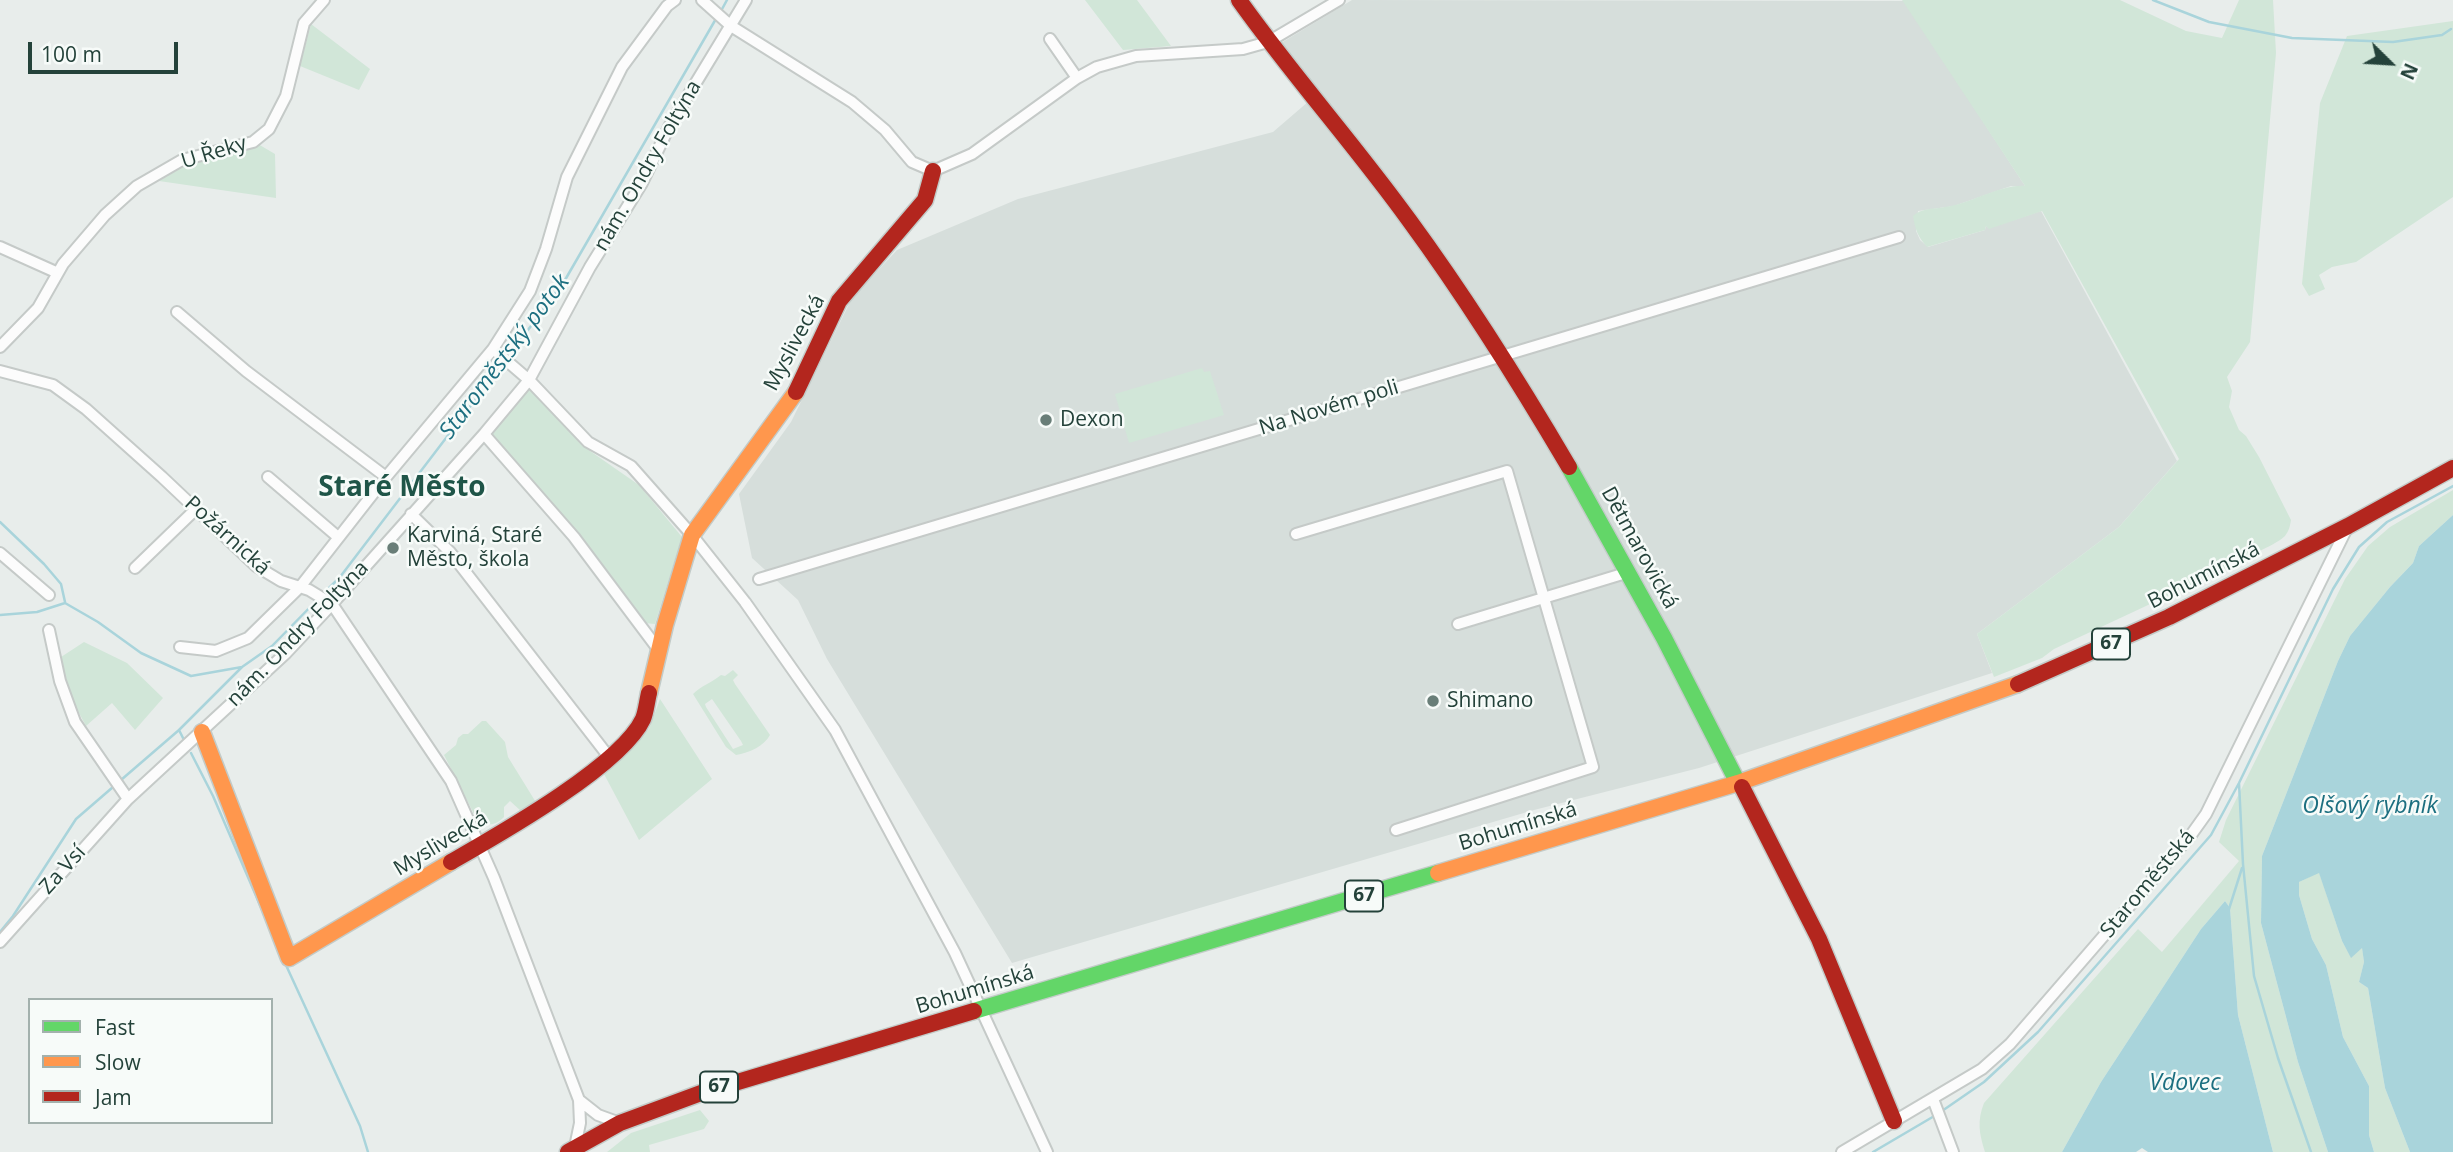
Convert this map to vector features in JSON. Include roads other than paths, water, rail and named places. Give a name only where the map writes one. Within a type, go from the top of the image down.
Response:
[{"type":"street","name":"U Řeky","points":[[0,347],[37,308],[63,264],[104,215],[136,186],[183,160],[253,142],[269,129],[286,96],[304,23],[324,0]]},
{"type":"street","name":"nám. Ondry Foltýna","points":[[180,647],[216,651],[248,638],[300,587],[386,477],[500,355],[546,249],[567,177],[622,67],[667,6],[675,0]]},
{"type":"street","points":[[702,0],[724,19],[852,102],[885,131],[912,162],[933,172],[972,154],[1097,66],[1136,56],[1243,49],[1268,42],[1339,0]]},
{"type":"street","name":"nám. Ondry Foltýna","points":[[197,736],[286,653],[332,604],[529,380],[590,267],[642,183],[724,19],[746,0]]},
{"type":"street","points":[[1239,0],[1268,42]]},
{"type":"street","points":[[1050,39],[1077,78]]},
{"type":"street","name":"Dětmarovická","points":[[1268,42],[1410,220],[1502,356],[1629,572],[1677,659],[1738,783],[1746,791],[1819,939],[1894,1121]]},
{"type":"street","name":"Myslivecká","points":[[197,736],[289,958],[479,846],[579,782],[623,746],[643,719],[658,649],[692,536],[796,391],[839,301],[925,200],[933,172]]},
{"type":"street","name":"Na Novém poli","points":[[759,579],[1899,237]]},
{"type":"street","points":[[0,247],[58,273]]},
{"type":"street","points":[[177,312],[246,371],[386,477]]},
{"type":"street","points":[[500,355],[529,380],[588,442],[631,466],[746,602],[835,730],[955,953],[1047,1152]]},
{"type":"street","name":"Požárnická","points":[[0,370],[54,385],[86,409],[256,566],[281,581],[300,587],[332,604]]},
{"type":"street","points":[[484,434],[574,537],[658,649]]},
{"type":"street","name":"Bohumínská","points":[[571,1150],[621,1123],[724,1086],[1738,783],[2014,686],[2169,617],[2348,526],[2453,468]]},
{"type":"street","points":[[1296,534],[1507,471],[1593,767],[1396,830]]},
{"type":"street","name":"nám. Ondry Foltýna","points":[[268,477],[338,537]]},
{"type":"street","points":[[135,568],[196,509]]},
{"type":"street","points":[[411,514],[450,552],[609,757]]},
{"type":"street","name":"Staroměstská","points":[[1842,1152],[1894,1121],[1935,1104],[2010,1044],[2191,835],[2206,814],[2348,526]]},
{"type":"street","points":[[0,553],[49,595]]},
{"type":"street","points":[[1458,624],[1629,572]]},
{"type":"street","points":[[332,604],[452,781],[494,878],[579,1100],[580,1123],[571,1150]]},
{"type":"street","points":[[48,630],[60,681],[75,722],[128,799]]},
{"type":"street","name":"Za Vsí","points":[[0,942],[128,799],[197,736]]},
{"type":"street","points":[[579,1100],[598,1115],[621,1123]]},
{"type":"street","points":[[1935,1104],[1953,1152]]},
{"type":"water","name":"Olšový rybník","points":[[2453,515],[2453,1152],[2410,1152],[2385,1088],[2368,988],[2359,982],[2364,962],[2362,948],[2351,958],[2342,941],[2319,873],[2299,882],[2299,895],[2312,939],[2326,965],[2343,1037],[2369,1086],[2369,1135],[2374,1152],[2328,1152],[2298,1062],[2261,923],[2262,856],[2350,636],[2413,563],[2419,546]]},
{"type":"water","name":"Vdovec","points":[[2225,901],[2230,908],[2238,1015],[2273,1152],[2148,1152],[2142,1148],[2136,1152],[2062,1152],[2101,1082],[2201,929]]},
{"type":"waterway","name":"Staroměstský potok","points":[[721,11],[727,0]]},
{"type":"waterway","name":"Staroměstský potok","points":[[2153,0],[2209,22],[2292,38],[2393,42],[2442,35],[2451,29]]},
{"type":"waterway","name":"Staroměstský potok","points":[[508,357],[565,280],[717,17]]},
{"type":"waterway","name":"Staroměstský potok","points":[[323,594],[340,577],[504,362]]},
{"type":"waterway","points":[[1942,1111],[1984,1082],[2038,1032],[2211,835],[2333,589],[2359,547],[2387,522],[2453,486]]},
{"type":"waterway","points":[[0,522],[61,584],[65,602]]},
{"type":"waterway","name":"Staroměstský potok","points":[[0,615],[37,612],[65,603],[98,622],[141,653],[191,676],[242,667],[272,646],[319,598]]},
{"type":"waterway","points":[[183,738],[179,730],[242,667]]},
{"type":"waterway","points":[[121,780],[179,730]]},
{"type":"waterway","points":[[191,753],[213,796],[263,912]]},
{"type":"waterway","points":[[2239,783],[2243,864],[2254,976],[2278,1058],[2311,1152]]},
{"type":"waterway","points":[[0,932],[76,819],[113,787]]},
{"type":"waterway","points":[[2229,909],[2242,868]]},
{"type":"waterway","points":[[285,963],[360,1126],[368,1152]]},
{"type":"waterway","points":[[1873,1152],[1936,1115]]},
{"type":"place","name":"Dexon","points":[[1046,420]]},
{"type":"place","name":"Karviná, Staré Město, škola","points":[[393,548]]},
{"type":"place","name":"Shimano","points":[[1433,701]]},
{"type":"district","name":"Staré Město","points":[[402,488]]}]
